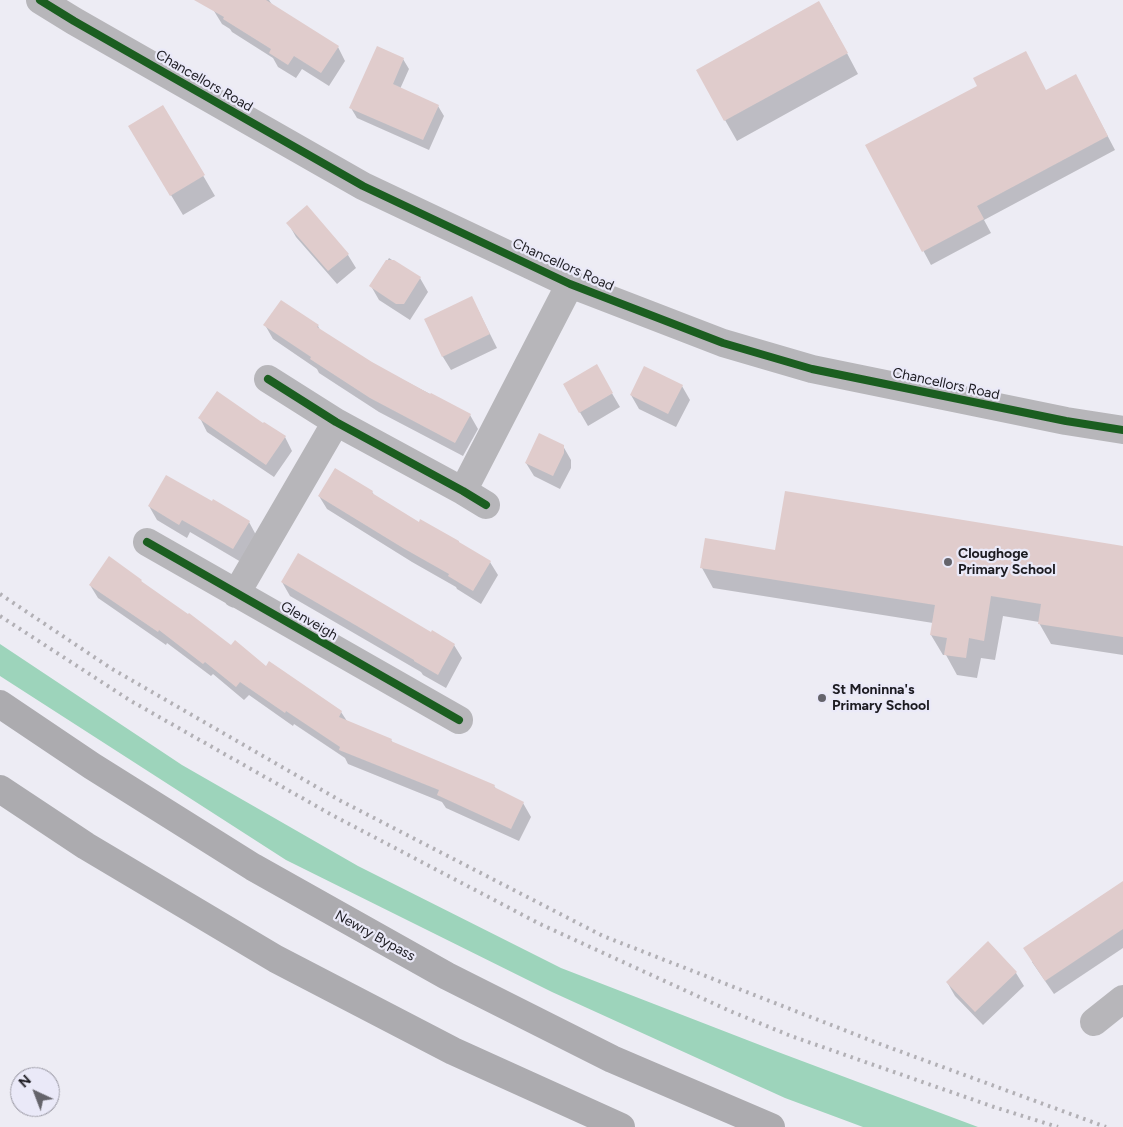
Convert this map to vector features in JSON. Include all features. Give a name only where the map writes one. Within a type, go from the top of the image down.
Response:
[{"type":"highway","name":"Newry Bypass","points":[[0,704],[92,766],[253,867],[447,976],[612,1059],[771,1127]]},
{"type":"highway","points":[[0,789],[86,846],[276,959],[453,1051],[621,1127]]},
{"type":"street","name":"Chancellors Road","points":[[40,0],[363,186],[570,284],[723,343],[812,369],[1066,422],[1123,430]]},
{"type":"street","points":[[463,491],[570,284]]},
{"type":"street","points":[[268,379],[336,422],[486,505]]},
{"type":"street","points":[[236,594],[336,422]]},
{"type":"street","name":"Glenveigh","points":[[147,542],[459,720]]},
{"type":"street","points":[[1094,1022],[1123,999]]},
{"type":"green space","points":[[0,644],[182,765],[358,866],[561,968],[978,1127],[863,1127],[785,1098],[552,992],[286,860],[0,676]]},
{"type":"building","points":[[194,0],[266,0],[339,46],[321,73],[294,56],[288,65],[269,53],[271,49],[223,19],[224,17]]},
{"type":"building","points":[[819,1],[848,53],[724,121],[696,70]]},
{"type":"building","points":[[377,46],[404,58],[393,84],[439,105],[423,140],[349,108]]},
{"type":"building","points":[[1026,51],[1046,90],[1076,74],[1108,136],[977,206],[984,219],[922,252],[865,145],[977,86],[973,78]]},
{"type":"building","points":[[163,105],[205,175],[170,196],[128,126]]},
{"type":"building","points":[[307,205],[349,254],[328,271],[286,223]]},
{"type":"building","points":[[386,260],[394,260],[421,277],[404,304],[396,304],[369,286]]},
{"type":"building","points":[[472,296],[490,334],[442,357],[424,319]]},
{"type":"building","points":[[281,300],[319,325],[317,327],[372,362],[471,414],[455,443],[370,398],[310,359],[311,357],[263,325]]},
{"type":"building","points":[[597,364],[613,393],[579,413],[563,384]]},
{"type":"building","points":[[644,366],[683,385],[668,414],[630,395]]},
{"type":"building","points":[[217,391],[263,423],[286,436],[266,465],[198,418]]},
{"type":"building","points":[[539,433],[564,445],[564,453],[553,476],[525,463]]},
{"type":"building","points":[[335,468],[419,522],[420,519],[491,561],[473,591],[448,576],[449,574],[318,496]]},
{"type":"building","points":[[166,475],[212,501],[213,499],[250,521],[233,549],[182,520],[179,525],[148,506]]},
{"type":"building","name":"Cloughoge Primary School","points":[[785,491],[1123,546],[1123,637],[1038,624],[1041,604],[991,596],[984,641],[969,638],[966,658],[944,655],[947,638],[930,635],[935,605],[700,568],[705,538],[775,550]]},
{"type":"building","points":[[298,553],[431,632],[432,630],[455,644],[438,675],[281,582]]},
{"type":"building","points":[[109,556],[231,645],[235,640],[266,666],[269,661],[342,711],[339,717],[495,785],[494,787],[524,802],[511,829],[437,795],[439,790],[339,750],[340,747],[240,682],[236,687],[205,662],[203,664],[159,630],[158,632],[89,585]]},
{"type":"building","points":[[1123,881],[1123,929],[1045,981],[1023,948]]},
{"type":"building","points":[[988,941],[1017,972],[975,1012],[946,982]]},
{"type":"railway","points":[[0,594],[112,669],[341,801],[603,936],[880,1044],[1106,1127]]},
{"type":"railway","points":[[0,616],[131,701],[332,815],[540,924],[730,1011],[791,1036],[994,1107],[1058,1127]]},
{"type":"cycle path","points":[[40,0],[363,186],[570,284],[723,343],[812,369],[1066,421],[1123,430]]},
{"type":"cycle path","points":[[268,379],[336,422],[486,505]]},
{"type":"cycle path","points":[[147,542],[459,720]]},
{"type":"place","name":"Cloughoge Primary School","points":[[948,562]]},
{"type":"place","name":"St Moninna's Primary School","points":[[822,698]]}]
